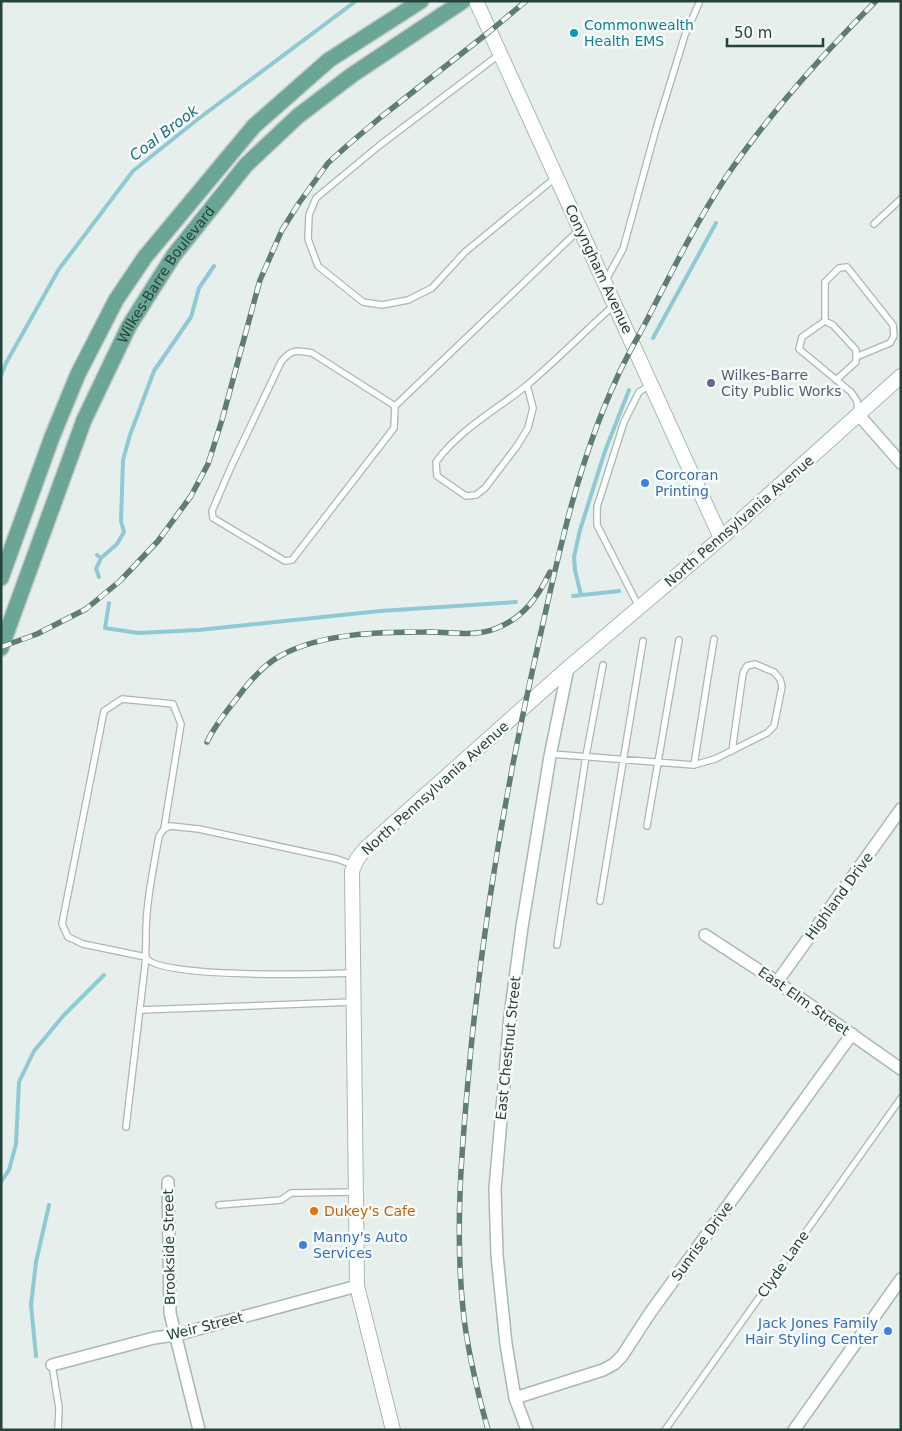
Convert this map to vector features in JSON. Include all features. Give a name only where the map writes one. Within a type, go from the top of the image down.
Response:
[{"type":"main road","name":"Wilkes-Barre Boulevard","points":[[1,578],[52,437],[78,374],[116,300],[145,256],[254,126],[329,60],[421,1]]},
{"type":"main road","name":"Wilkes-Barre Boulevard","points":[[1,648],[84,420],[129,326],[174,255],[246,165],[298,116],[352,75],[463,1]]},
{"type":"street","name":"Conyngham Avenue","points":[[476,1],[721,538]]},
{"type":"street","name":"North Pennsylvania Avenue","points":[[393,1430],[356,1286],[352,871],[354,865],[366,848],[568,668],[721,538],[901,376]]},
{"type":"street","points":[[858,414],[901,463]]},
{"type":"street","name":"East Chestnut Street","points":[[526,1430],[515,1398],[506,1344],[497,1255],[496,1189],[510,1016],[522,927],[550,754],[568,668]]},
{"type":"street","name":"Highland Drive","points":[[777,982],[901,810]]},
{"type":"street","name":"East Elm Street","points":[[706,935],[901,1069]]},
{"type":"street","name":"Sunrise Drive","points":[[515,1398],[603,1370],[618,1360],[852,1034]]},
{"type":"street","name":"Brookside Street","points":[[168,1182],[170,1313],[199,1430]]},
{"type":"street","points":[[794,1430],[901,1278]]},
{"type":"street","name":"Weir Street","points":[[52,1365],[154,1338],[176,1335],[356,1286]]},
{"type":"lane","points":[[605,283],[623,249],[685,35],[700,1]]},
{"type":"lane","points":[[500,54],[380,145],[316,198],[309,216],[308,239],[318,266],[363,302],[382,305],[408,300],[432,288],[465,252],[556,177]]},
{"type":"lane","points":[[874,224],[901,199]]},
{"type":"lane","points":[[394,406],[312,353],[298,350],[287,354],[281,362],[231,467],[212,511],[214,518],[285,561],[292,560],[394,428],[394,406],[580,229]]},
{"type":"lane","points":[[824,321],[825,282],[839,268],[847,268],[893,325],[894,336],[890,343],[856,357]]},
{"type":"lane","points":[[526,385],[533,408],[528,428],[517,446],[485,488],[476,495],[466,496],[437,476],[436,462],[441,455],[468,429],[526,385],[615,304]]},
{"type":"lane","points":[[824,321],[833,325],[856,350],[856,362],[836,380]]},
{"type":"lane","points":[[824,321],[802,337],[799,349],[855,397],[858,414]]},
{"type":"lane","points":[[640,608],[597,525],[597,507],[624,422],[639,392],[652,384]]},
{"type":"lane","points":[[694,765],[714,639]]},
{"type":"lane","points":[[647,826],[679,640]]},
{"type":"lane","points":[[600,902],[643,641]]},
{"type":"lane","points":[[550,754],[694,765],[715,759],[732,751],[767,732],[774,726],[782,687],[780,679],[774,672],[755,664],[748,666],[743,673],[732,751]]},
{"type":"lane","points":[[557,944],[586,756],[603,665]]},
{"type":"lane","points":[[126,1127],[146,957],[145,918],[159,836],[164,829],[181,724],[173,704],[122,699],[104,711],[62,924],[68,937],[84,944],[146,957],[151,963],[163,967],[235,974],[296,975],[353,973]]},
{"type":"lane","points":[[164,829],[170,826],[199,829],[337,859],[354,865]]},
{"type":"lane","points":[[140,1010],[353,1002]]},
{"type":"lane","name":"Clyde Lane","points":[[665,1430],[901,1098]]},
{"type":"lane","points":[[219,1205],[281,1200],[291,1193],[355,1192]]},
{"type":"lane","points":[[52,1365],[59,1408],[58,1430]]},
{"type":"waterway","name":"Coal Brook","points":[[1,376],[6,363],[59,269],[133,171],[198,119],[356,1]]},
{"type":"waterway","points":[[653,338],[716,223]]},
{"type":"waterway","points":[[101,558],[117,544],[124,532],[121,521],[123,460],[130,435],[154,371],[191,317],[199,288],[214,266]]},
{"type":"waterway","points":[[581,595],[574,557],[580,530],[605,451],[629,390]]},
{"type":"waterway","points":[[97,555],[101,558],[96,569],[99,577]]},
{"type":"waterway","points":[[573,596],[619,591]]},
{"type":"waterway","points":[[109,603],[105,628],[138,633],[199,630],[380,611],[516,602]]},
{"type":"waterway","points":[[1,1182],[9,1170],[16,1144],[19,1082],[34,1051],[64,1015],[104,975]]},
{"type":"waterway","points":[[36,1356],[31,1305],[36,1262],[49,1205]]},
{"type":"railway","points":[[1,647],[37,634],[86,609],[120,581],[158,541],[191,496],[208,464],[222,420],[260,280],[282,230],[299,203],[328,163],[349,144],[526,1]]},
{"type":"railway","points":[[488,1430],[470,1355],[460,1276],[459,1211],[465,1113],[482,952],[513,762],[567,522],[588,450],[616,380],[705,211],[726,177],[778,108],[836,42],[876,1]]},
{"type":"railway","points":[[207,742],[221,719],[251,680],[268,664],[296,648],[351,635],[407,632],[479,633],[488,631],[515,619],[529,606],[550,572]]},
{"type":"place","name":"Commonwealth Health EMS","points":[[574,33]]},
{"type":"place","name":"Wilkes-Barre City Public Works","points":[[711,383]]},
{"type":"place","name":"Corcoran Printing","points":[[645,483]]},
{"type":"place","name":"Dukey's Cafe","points":[[314,1211]]},
{"type":"place","name":"Manny's Auto Services","points":[[303,1245]]},
{"type":"place","name":"Jack Jones Family Hair Styling Center","points":[[888,1331]]}]
